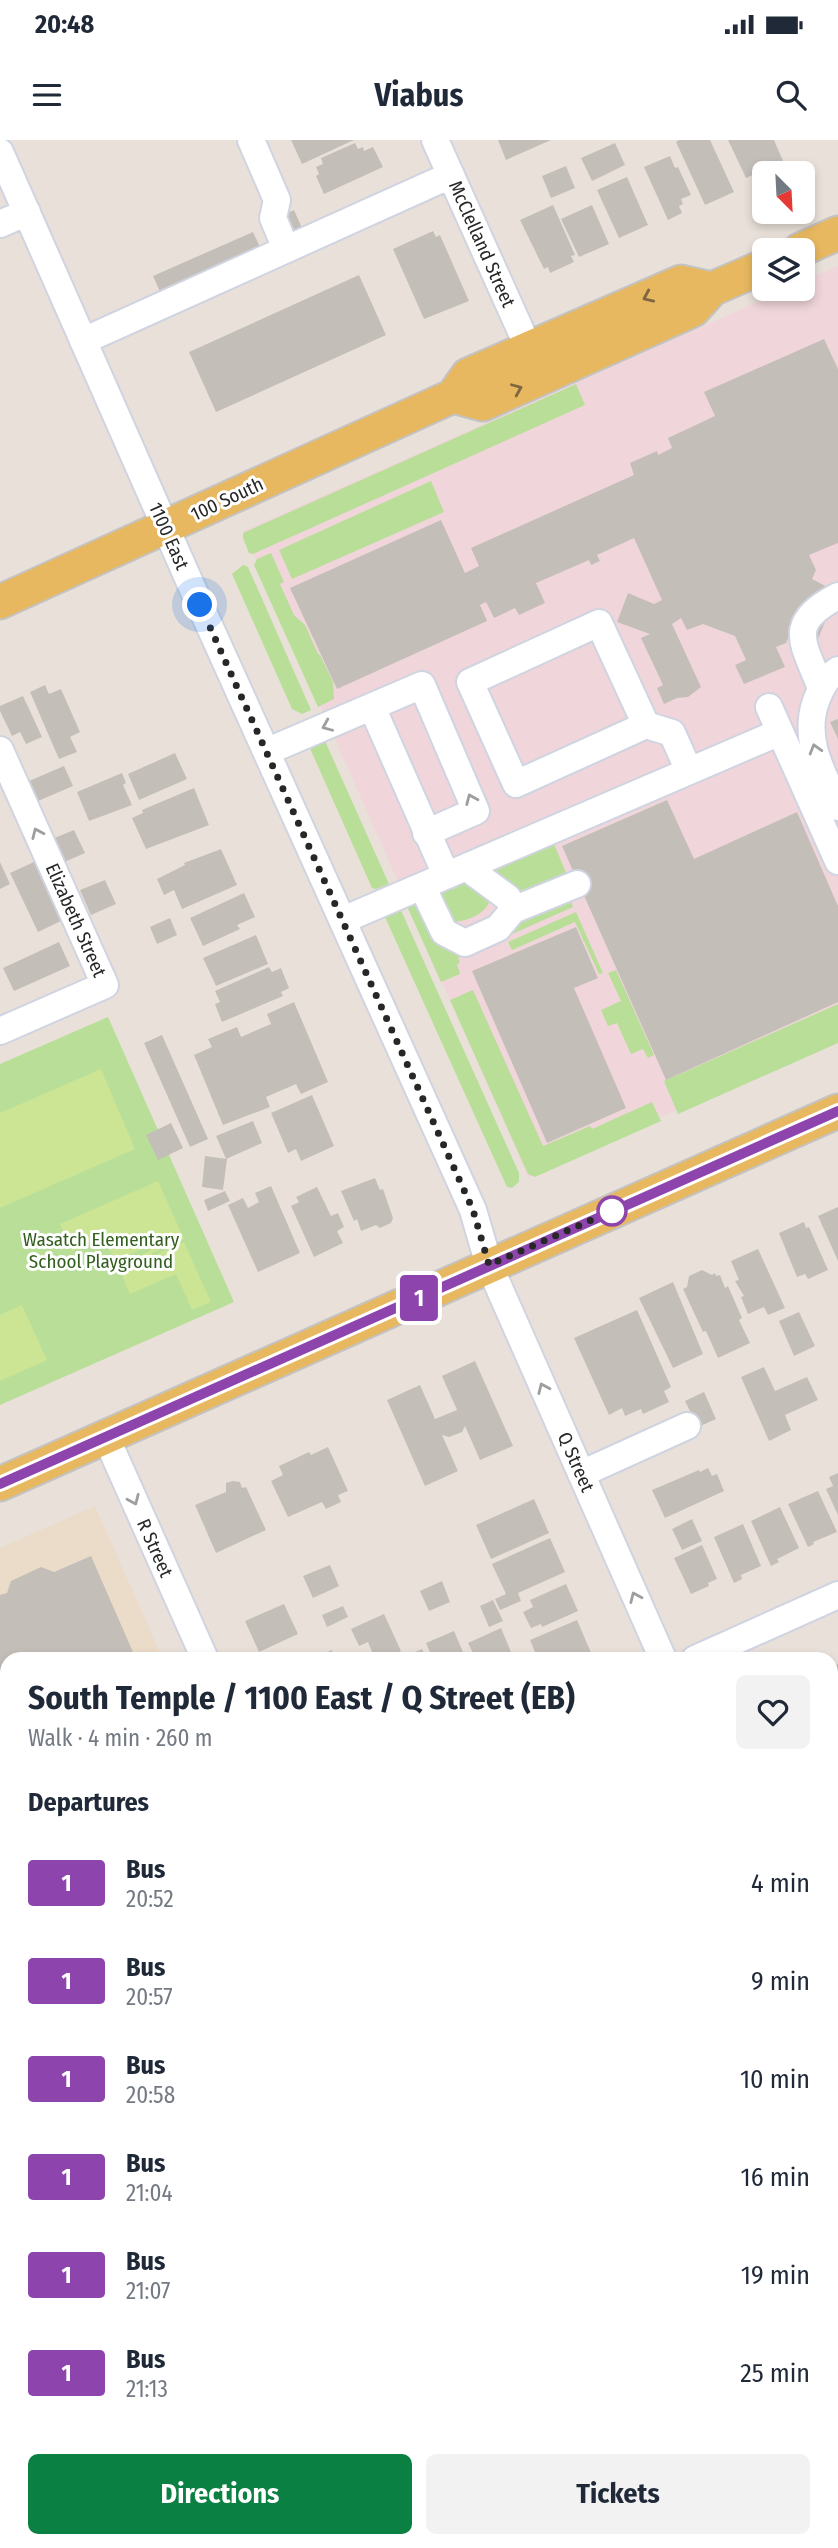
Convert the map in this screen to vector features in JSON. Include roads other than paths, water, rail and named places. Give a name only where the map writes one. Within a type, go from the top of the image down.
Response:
[{"type":"main road","points":[[815,243],[838,233]]},
{"type":"main road","points":[[453,396],[482,404],[693,310],[712,289],[752,271]]},
{"type":"main road","name":"100 South","points":[[0,602],[453,396],[468,375],[681,282],[712,289]]},
{"type":"main road","points":[[0,1484],[838,1111]]},
{"type":"street","points":[[251,140],[277,200],[273,218],[286,249]]},
{"type":"street","name":"McClelland Street","points":[[435,140],[529,349]]},
{"type":"street","name":"1100 East","points":[[0,152],[473,1210],[489,1265]]},
{"type":"street","points":[[83,341],[451,176]]},
{"type":"street","points":[[0,224],[27,212]]},
{"type":"street","points":[[838,596],[818,606],[808,616],[802,640],[830,679],[811,716],[811,734],[813,749],[838,807]]},
{"type":"street","points":[[646,725],[599,623],[470,682],[516,784],[646,725],[672,733],[689,771]]},
{"type":"street","points":[[268,751],[422,685],[476,811],[426,833]]},
{"type":"street","points":[[372,707],[426,833],[456,871],[508,898],[513,910]]},
{"type":"street","points":[[769,707],[838,862]]},
{"type":"street","points":[[343,920],[779,732]]},
{"type":"street","name":"Elizabeth Street","points":[[0,751],[105,985],[0,1031]]},
{"type":"street","points":[[422,886],[444,932],[465,943],[498,928],[513,910],[576,884]]},
{"type":"street","name":"Q Street","points":[[489,1265],[660,1652]]},
{"type":"street","points":[[581,1474],[687,1426]]},
{"type":"street","name":"R Street","points":[[106,1437],[202,1652]]},
{"type":"street","points":[[711,1652],[838,1595]]},
{"type":"park label","name":"Wasatch Elementary School Playground","points":[[101,1250]]}]
